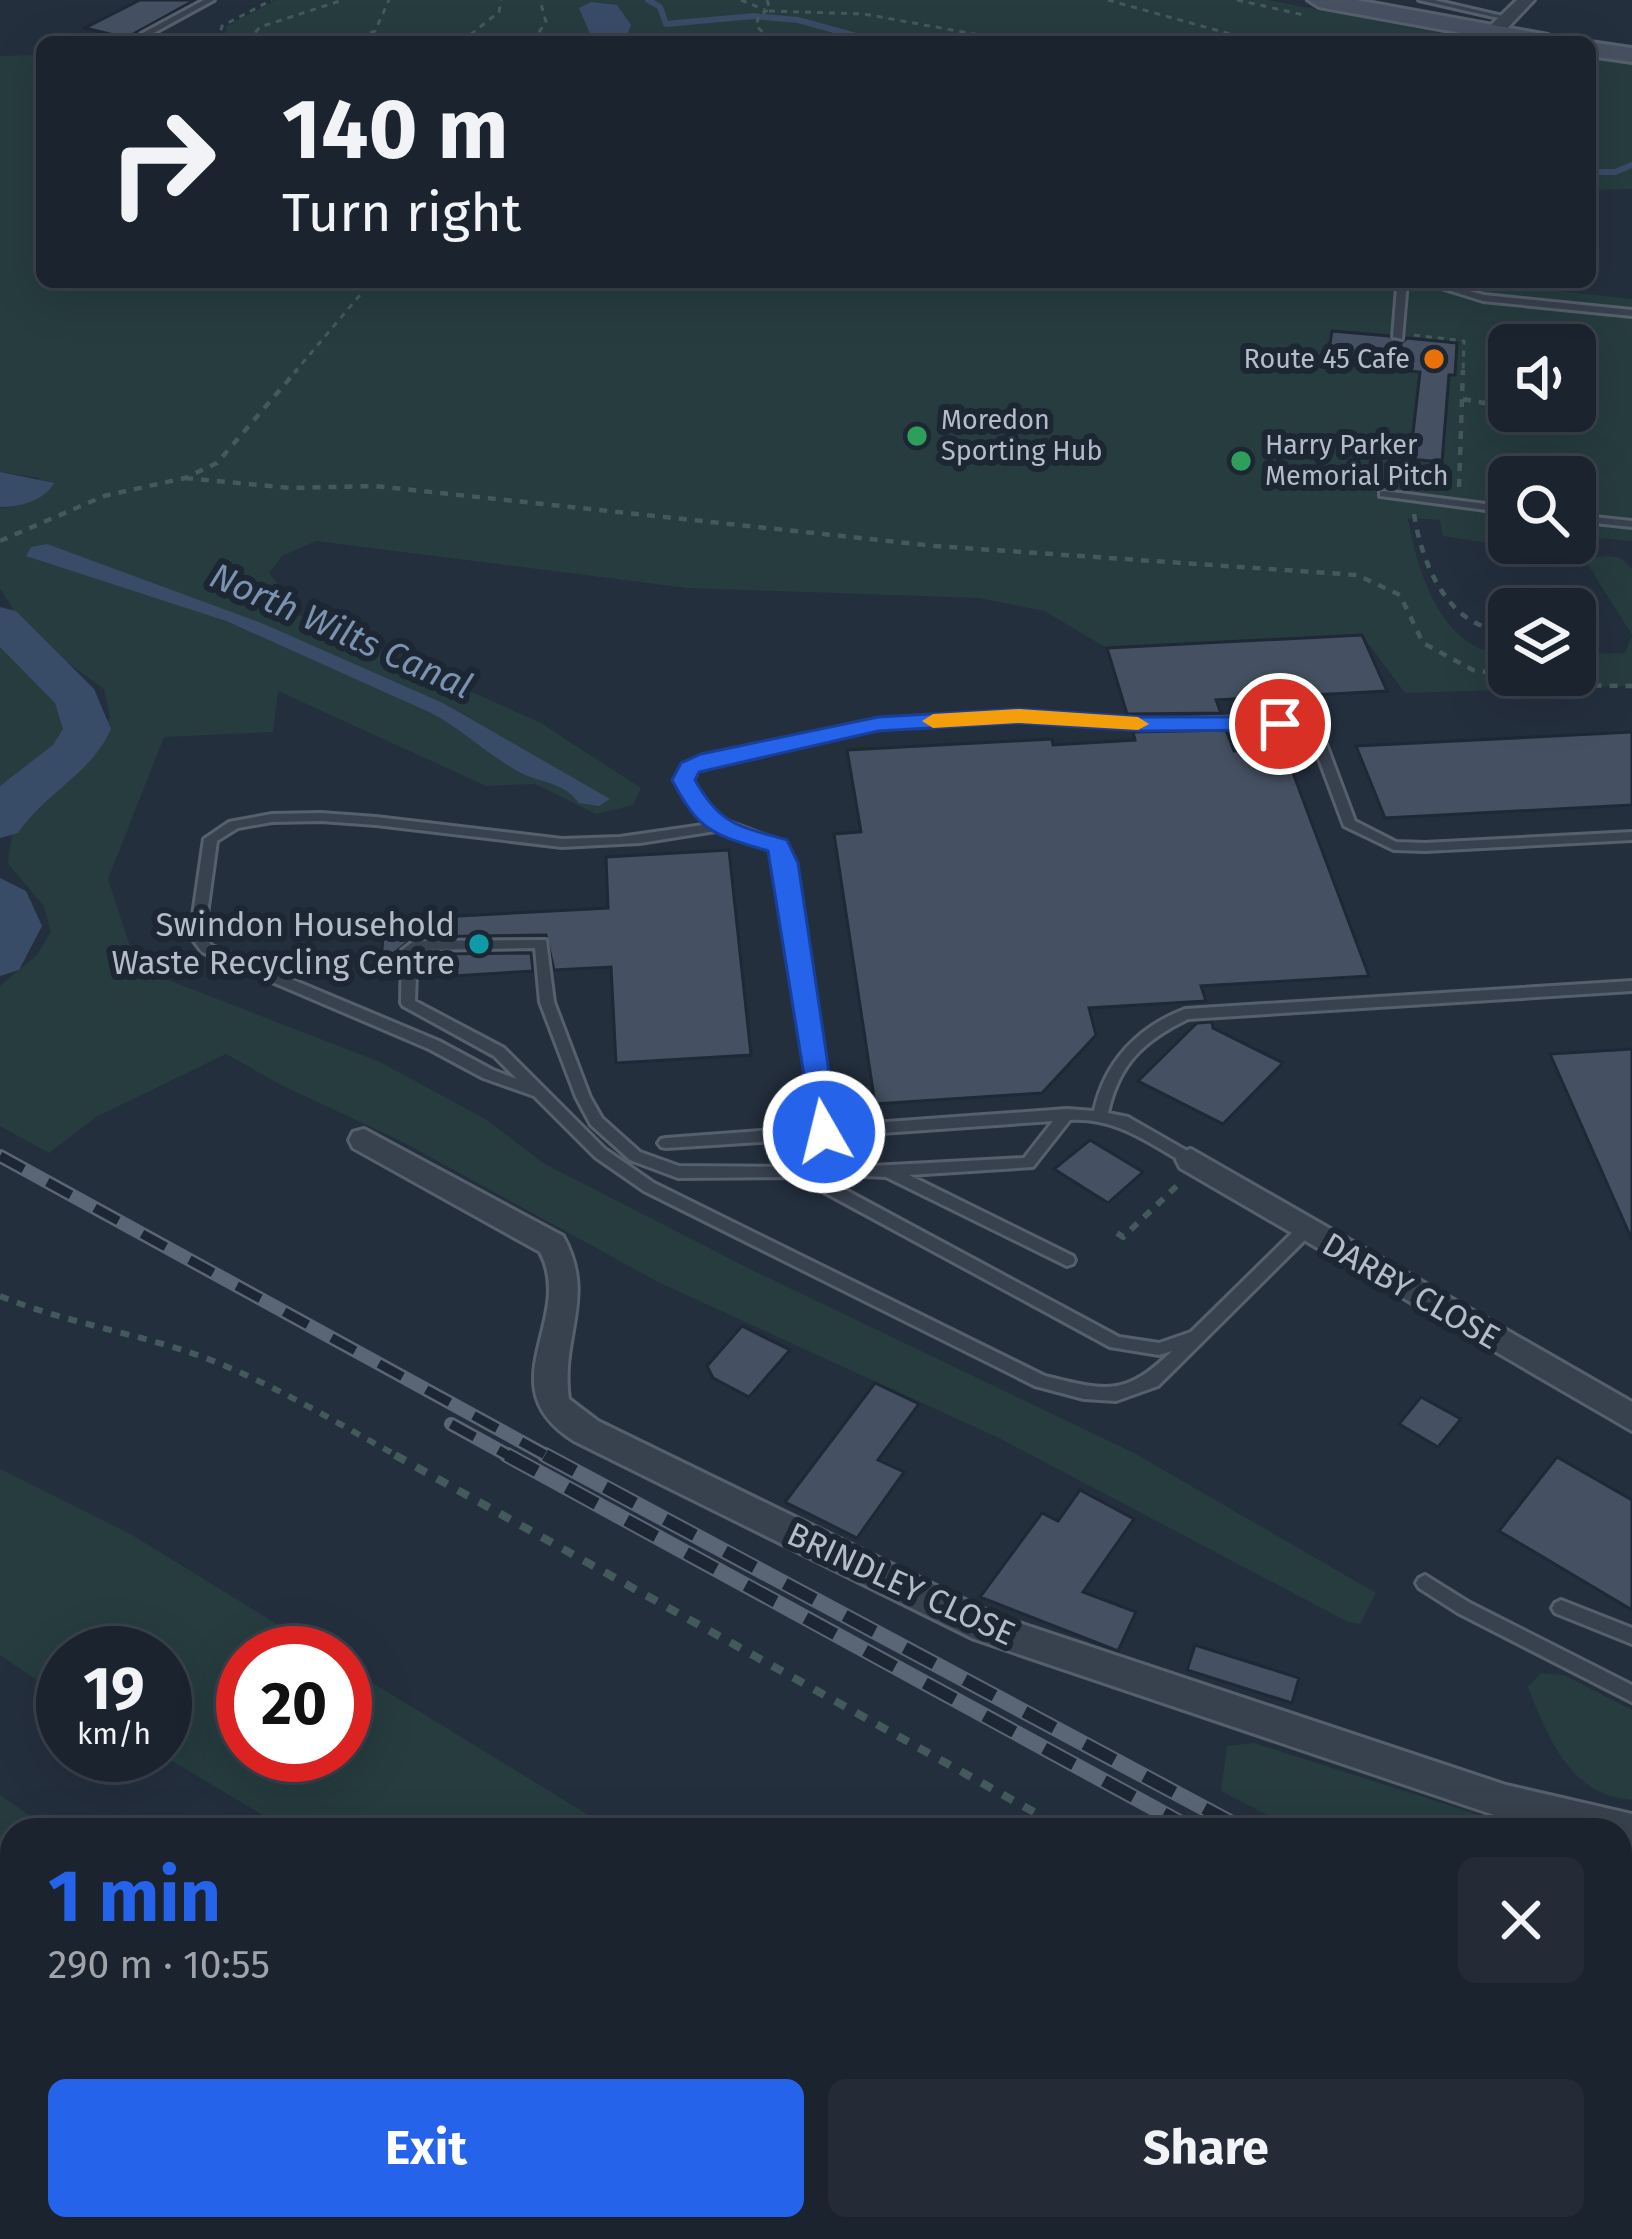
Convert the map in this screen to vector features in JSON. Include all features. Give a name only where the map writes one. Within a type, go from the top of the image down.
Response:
[{"type":"main road","points":[[1319,0],[1500,26],[1530,36]]},
{"type":"main road","points":[[1596,50],[1632,55]]},
{"type":"street","points":[[1500,26],[1526,0]]},
{"type":"street","name":"BRINDLEY CLOSE","points":[[364,1140],[552,1244],[564,1268],[551,1394],[564,1417],[586,1431],[987,1628],[1506,1802],[1573,1818]]},
{"type":"street","name":"DARBY CLOSE","points":[[1190,1171],[1306,1229],[1632,1418]]},
{"type":"lane","points":[[145,34],[210,0]]},
{"type":"lane","points":[[1423,0],[1500,26]]},
{"type":"lane","points":[[1399,335],[1401,288]]},
{"type":"lane","points":[[1448,288],[1484,298],[1632,313]]},
{"type":"lane","points":[[1384,494],[1488,508]]},
{"type":"lane","points":[[1596,520],[1632,524]]},
{"type":"lane","points":[[1067,1114],[1028,1163],[869,1172],[824,1132],[779,846],[717,827],[702,814],[683,780],[689,768],[709,759],[878,724],[1019,716],[1143,724],[1255,721],[1304,731],[1319,741],[1349,823],[1394,846],[1632,836]]},
{"type":"lane","points":[[541,1093],[207,950],[196,936],[212,839],[218,830],[250,818],[438,826],[498,838],[566,843],[661,837],[717,827]]},
{"type":"lane","points":[[1193,1338],[1159,1348],[1116,1342],[798,1171],[664,1169],[616,1143],[583,1097],[547,1002],[541,943],[434,945],[409,950],[408,1003],[483,1042],[522,1073],[600,1153],[649,1186],[1041,1381],[1116,1394],[1152,1381],[1306,1229]]},
{"type":"lane","points":[[1100,1115],[1112,1071],[1133,1046],[1149,1030],[1185,1014],[1632,986]]},
{"type":"lane","points":[[666,1143],[1100,1115],[1123,1121],[1190,1171]]},
{"type":"lane","points":[[887,1171],[1067,1260]]},
{"type":"lane","points":[[1425,1582],[1482,1618],[1632,1694]]},
{"type":"lane","points":[[1561,1608],[1632,1636]]},
{"type":"path","points":[[220,36],[222,26],[272,0]]},
{"type":"path","points":[[254,36],[260,27],[343,0]]},
{"type":"path","points":[[363,36],[375,31],[389,0]]},
{"type":"path","points":[[468,36],[492,19],[501,0]]},
{"type":"path","points":[[536,36],[545,22],[540,0]]},
{"type":"path","points":[[741,0],[769,11],[864,14],[985,36]]},
{"type":"path","points":[[767,0],[769,11]]},
{"type":"path","points":[[1108,0],[1237,36]]},
{"type":"path","points":[[767,36],[756,26],[759,15],[769,11]]},
{"type":"path","points":[[0,541],[104,496],[185,478],[217,464],[366,288]]},
{"type":"path","points":[[1399,335],[1464,340],[1457,504]]},
{"type":"path","points":[[1463,399],[1488,402]]},
{"type":"path","points":[[185,478],[291,488],[435,490],[935,546],[1358,575],[1400,595],[1423,643],[1472,670],[1565,685],[1632,686]]},
{"type":"path","points":[[1414,498],[1420,549],[1464,616],[1488,629]]},
{"type":"path","points":[[1117,1233],[1123,1237],[1190,1171]]},
{"type":"path","points":[[0,1296],[44,1314],[203,1357],[300,1402],[1045,1818]]},
{"type":"green space","points":[[276,0],[1267,0],[1455,36],[224,36],[227,26]]},
{"type":"green space","points":[[36,55],[36,288],[1530,288],[1632,299],[1632,541],[1596,538],[1596,456],[1488,456],[1488,543],[1443,536],[1440,520],[1408,518],[1418,562],[1437,607],[1467,641],[1488,651],[1488,690],[1405,693],[1362,635],[1107,648],[1044,611],[979,598],[687,588],[316,541],[282,556],[269,573],[284,591],[249,593],[539,722],[641,788],[633,805],[596,814],[535,784],[486,786],[278,691],[273,732],[164,737],[108,879],[137,968],[380,1062],[487,1120],[543,1163],[756,1272],[1134,1453],[1376,1593],[1360,1624],[1348,1622],[1001,1439],[660,1283],[399,1140],[226,1054],[96,1117],[49,1153],[0,1126],[0,986],[37,955],[51,932],[44,906],[8,864],[15,826],[25,810],[74,776],[110,717],[104,689],[28,634],[0,588],[0,508],[9,507],[39,478],[0,472],[0,56]],"holes":[[[26,555],[264,624],[443,703],[609,800],[580,803],[560,787],[509,766],[431,713],[226,621]]]},
{"type":"green space","points":[[1596,59],[1632,64],[1632,189],[1596,190]]},
{"type":"green space","points":[[1599,557],[1622,560],[1632,569],[1632,635],[1588,564],[1596,564]]},
{"type":"green space","points":[[1632,635],[1632,686],[1596,687],[1596,654],[1625,653]]},
{"type":"green space","points":[[0,646],[53,690],[70,722],[52,753],[0,797]]},
{"type":"green space","points":[[0,1469],[132,1535],[280,1626],[216,1626],[216,1782],[372,1782],[372,1683],[593,1818],[268,1818],[192,1773],[192,1626],[36,1626],[36,1680],[0,1655]]},
{"type":"green space","points":[[1541,1673],[1564,1675],[1632,1710],[1632,1800],[1593,1788],[1565,1761],[1528,1687]]},
{"type":"green space","points":[[1254,1743],[1489,1818],[1273,1818],[1221,1791],[1227,1746]]},
{"type":"green space","points":[[0,1795],[34,1818],[0,1818]]},
{"type":"water","points":[[591,2],[617,5],[631,25],[628,33],[590,34],[579,8]]},
{"type":"water","points":[[0,472],[54,483],[31,502],[0,507]]},
{"type":"water","points":[[47,544],[264,624],[443,703],[610,799],[599,806],[579,803],[560,787],[509,766],[431,713],[226,621],[26,556],[31,547]]},
{"type":"building","points":[[140,0],[195,0],[130,36],[85,28]]},
{"type":"building","points":[[1332,331],[1389,336],[1401,343],[1407,338],[1457,343],[1455,375],[1449,375],[1442,462],[1410,459],[1420,372],[1327,362]]},
{"type":"building","points":[[1362,635],[1387,691],[1216,700],[1221,713],[1127,714],[1107,648]]},
{"type":"building","points":[[1226,730],[1234,751],[1284,749],[1369,976],[1201,986],[1206,1001],[1089,1008],[1096,1035],[1042,1093],[875,1104],[834,834],[861,832],[847,750],[1052,739],[1053,745],[1135,740],[1133,732]]},
{"type":"building","points":[[1632,732],[1632,805],[1385,818],[1356,746]]},
{"type":"building","points":[[729,850],[751,1055],[616,1063],[611,967],[554,970],[546,935],[414,937],[398,950],[397,979],[380,980],[384,920],[608,908],[606,857]]},
{"type":"building","points":[[531,953],[533,971],[420,978],[421,954]]},
{"type":"building","points":[[1212,1022],[1213,1028],[1283,1063],[1223,1124],[1138,1081],[1197,1023]]},
{"type":"building","points":[[1632,1049],[1632,1240],[1550,1054]]},
{"type":"building","points":[[1090,1140],[1143,1172],[1108,1203],[1054,1169]]},
{"type":"building","points":[[742,1326],[790,1350],[749,1397],[713,1378],[707,1366]]},
{"type":"building","points":[[875,1383],[919,1404],[878,1460],[904,1472],[857,1538],[785,1502]]},
{"type":"building","points":[[1421,1397],[1461,1419],[1438,1447],[1399,1424]]},
{"type":"building","points":[[1557,1457],[1632,1500],[1632,1610],[1499,1531]]},
{"type":"building","points":[[1080,1490],[1134,1519],[1083,1592],[1136,1612],[1118,1651],[980,1597],[1042,1513],[1058,1521]]},
{"type":"building","points":[[1195,1645],[1299,1678],[1292,1703],[1187,1670]]},
{"type":"waterway","points":[[648,0],[660,7],[666,24],[754,16],[798,20],[856,36]]},
{"type":"waterway","points":[[1596,172],[1615,172],[1632,165]]},
{"type":"waterway","points":[[0,621],[77,699],[87,729],[70,756],[20,794],[0,822]]},
{"type":"waterway","points":[[0,895],[16,918],[11,941],[0,958]]},
{"type":"railway","points":[[0,1156],[551,1458]]},
{"type":"railway","points":[[451,1424],[513,1458]]},
{"type":"railway","points":[[507,1455],[1172,1818]]},
{"type":"railway","points":[[545,1455],[1223,1818]]},
{"type":"slow traffic","points":[[933,721],[1019,716],[1138,724]]},
{"type":"place","name":"Route 45 Cafe","points":[[1434,359]]},
{"type":"place","name":"Moredon Sporting Hub","points":[[917,436]]},
{"type":"place","name":"Harry Parker Memorial Pitch","points":[[1241,461]]},
{"type":"place","name":"Swindon Household Waste Recycling Centre","points":[[479,944]]},
{"type":"route","points":[[824,1132],[779,846],[717,827],[702,814],[683,780],[689,768],[709,759],[878,724],[1019,716],[1143,724],[1280,724]]},
{"type":"water label","name":"North Wilts Canal","points":[[341,631]]}]
